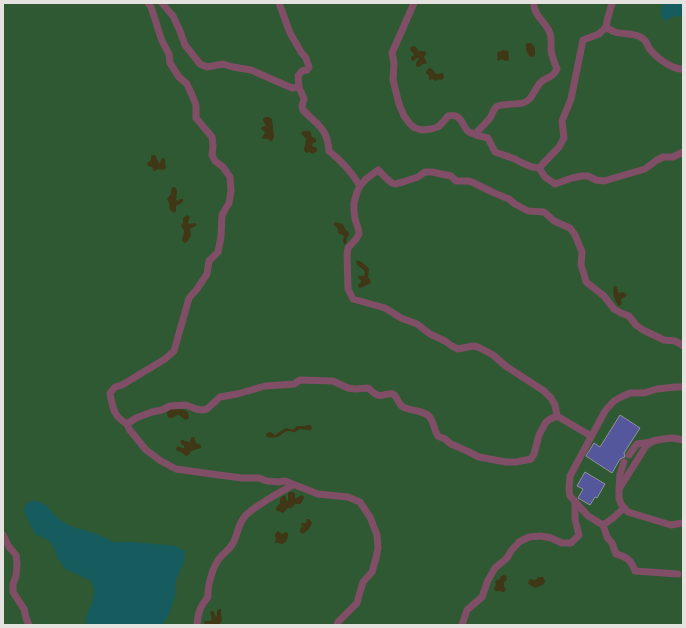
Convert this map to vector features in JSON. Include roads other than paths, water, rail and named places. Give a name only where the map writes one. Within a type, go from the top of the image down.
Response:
[{"type":"lane","points":[[148,3],[151,7],[162,41],[169,54],[170,64],[187,84],[196,105],[196,118],[212,137],[212,155],[215,161],[223,167],[230,177],[231,192],[229,203],[222,215],[221,237],[218,252],[209,261],[207,274],[197,290],[189,298],[174,352],[122,385],[116,387],[110,393],[116,415],[120,420],[127,424],[129,429],[146,450],[161,461],[176,469],[219,475],[259,478],[267,481],[285,481],[318,494],[348,497],[360,502],[370,517],[377,535],[378,548],[372,572],[363,582],[357,603],[338,622],[337,625]]},
{"type":"lane","points":[[162,3],[173,16],[185,45],[200,64],[207,67],[223,64],[251,70],[292,88],[299,87]]},
{"type":"lane","points":[[279,3],[290,33],[306,58],[309,67],[307,70],[302,71],[298,76],[299,87],[304,99],[302,106],[303,110],[322,129],[328,141],[329,151],[340,159],[353,173],[360,186]]},
{"type":"lane","points":[[414,3],[392,53],[394,63],[393,80],[399,104],[404,116],[415,128],[422,130],[438,127],[448,116],[453,115],[459,118],[468,131],[488,138],[495,152],[504,154],[522,164],[539,168],[545,176],[555,184],[582,176],[588,176],[596,180],[604,181],[645,169],[663,157],[672,157],[683,152]]},
{"type":"lane","points":[[475,134],[490,117],[496,107],[525,103],[532,97],[542,81],[553,75],[557,69],[553,59],[549,30],[533,7],[534,3]]},
{"type":"lane","points":[[539,168],[559,148],[564,138],[562,121],[571,99],[583,40],[599,34],[606,27],[612,3]]},
{"type":"lane","points":[[606,27],[614,32],[641,36],[650,49],[666,63],[673,67],[683,69]]},
{"type":"lane","points":[[591,436],[557,416],[555,405],[544,391],[507,367],[493,354],[478,347],[472,346],[458,349],[430,334],[417,324],[402,318],[385,308],[353,299],[348,289],[347,255],[348,248],[359,234],[355,219],[354,203],[360,186],[366,179],[378,170],[387,180],[395,184],[425,172],[432,172],[451,176],[456,181],[468,181],[474,183],[510,199],[528,212],[544,212],[554,221],[570,228],[575,235],[582,252],[581,265],[586,282],[604,296],[614,309],[629,316],[636,325],[643,330],[664,340],[675,341],[683,346]]},
{"type":"lane","points":[[127,424],[136,418],[170,406],[186,405],[196,409],[207,409],[220,397],[265,386],[294,384],[300,380],[333,381],[348,388],[368,388],[382,396],[393,394],[401,406],[428,415],[431,418],[438,436],[451,444],[479,457],[506,462],[516,462],[530,459],[534,454],[539,435],[546,422],[557,416]]},
{"type":"lane","points":[[678,574],[635,571],[632,564],[625,557],[616,554],[612,543],[607,538],[603,525],[588,516],[570,496],[569,490],[570,476],[605,411],[614,401],[630,394],[644,393],[657,389],[683,387]]},
{"type":"lane","points":[[683,440],[672,438],[637,444],[626,459],[620,474],[619,489],[621,504],[628,512],[671,525],[683,523]]},
{"type":"lane","points":[[619,489],[646,446],[653,441]]},
{"type":"lane","points":[[197,625],[201,607],[208,597],[209,584],[217,561],[232,545],[236,538],[239,526],[245,516],[265,501],[292,485]]},
{"type":"lane","points":[[462,625],[467,610],[482,597],[488,580],[495,568],[507,558],[519,542],[529,537],[541,536],[551,538],[562,543],[571,543],[579,535],[575,519],[575,501]]},
{"type":"lane","points":[[603,525],[624,508]]},
{"type":"lane","points":[[3,535],[9,547],[16,555],[18,564],[13,584],[14,592],[24,609],[29,625]]},
{"type":"water","points":[[663,3],[683,3],[682,15],[679,17],[673,16],[665,21],[661,13]]},
{"type":"water","points":[[35,500],[46,505],[55,516],[68,525],[94,533],[114,542],[133,542],[175,546],[185,551],[184,562],[176,579],[175,597],[168,616],[162,625],[86,625],[86,616],[92,603],[94,589],[91,581],[66,569],[59,561],[52,544],[46,539],[35,534],[24,512],[26,504]]}]
